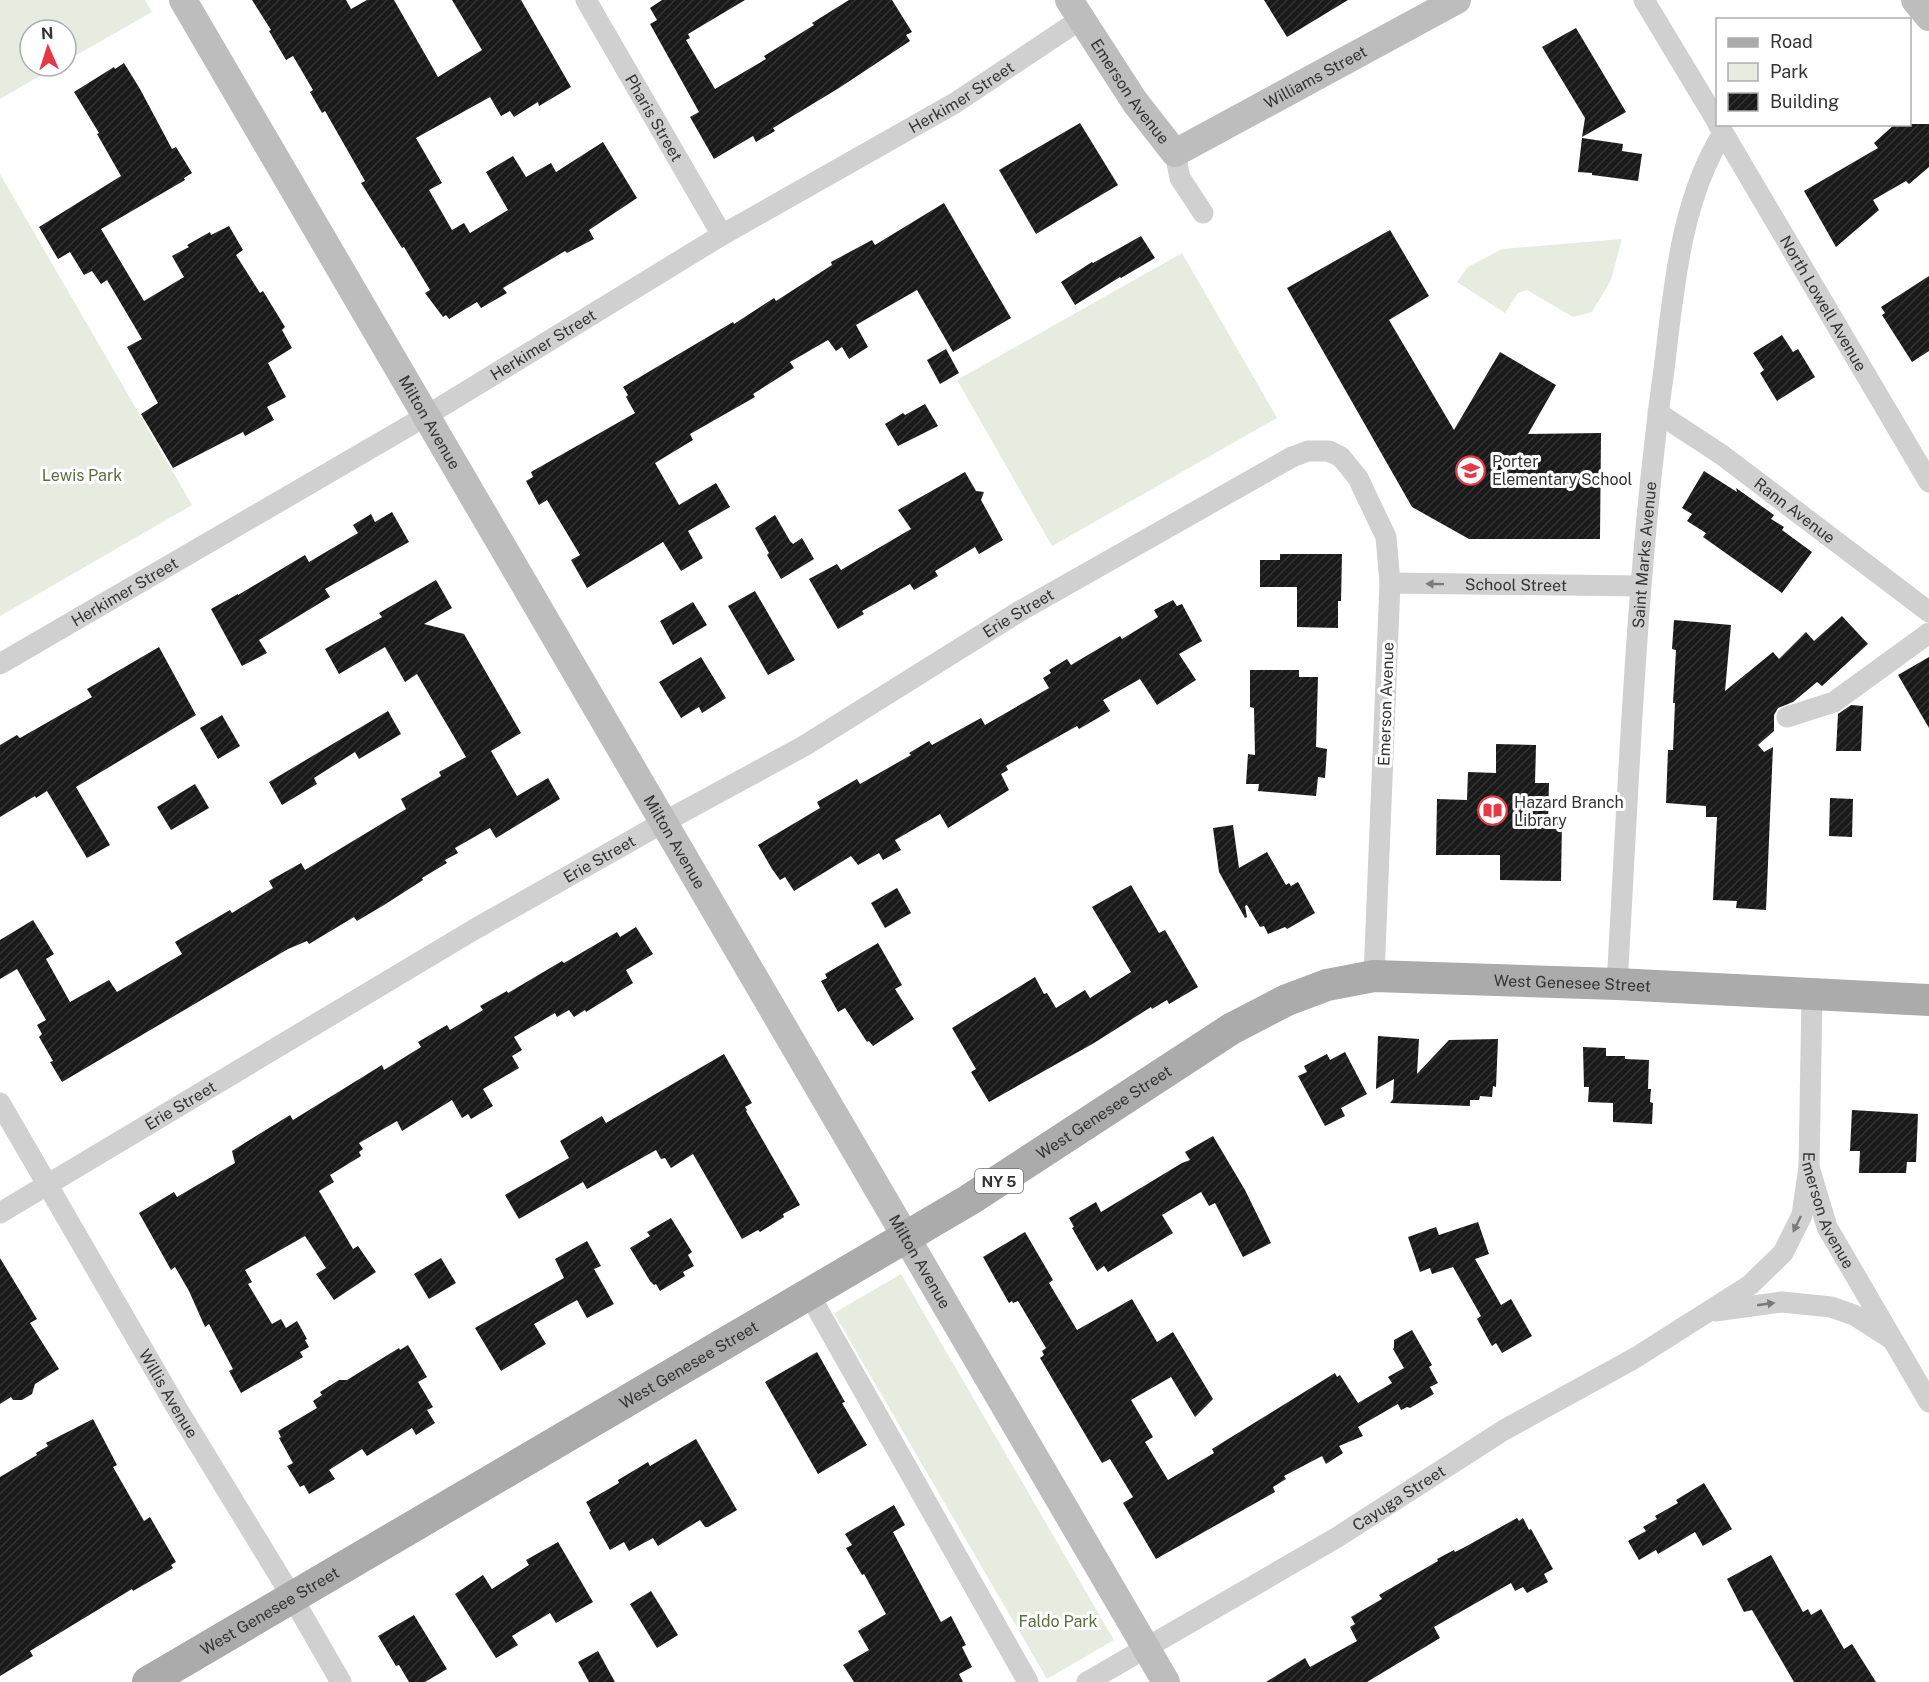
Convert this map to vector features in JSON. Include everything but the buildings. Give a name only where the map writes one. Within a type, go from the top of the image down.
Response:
[{"type":"main road","name":"West Genesee Street","points":[[148,1682],[906,1238],[969,1200],[1231,1029],[1287,1000],[1327,985],[1374,976],[1617,984],[1929,1000]]},
{"type":"street","name":"Milton Avenue","points":[[183,0],[1167,1682]]},
{"type":"street","name":"Pharis Street","points":[[586,0],[722,235]]},
{"type":"street","name":"Williams Street","points":[[1175,153],[1457,0]]},
{"type":"street","name":"North Lowell Avenue","points":[[1644,0],[1716,120]]},
{"type":"street","points":[[1915,0],[1929,17]]},
{"type":"street","name":"Herkimer Street","points":[[0,664],[426,416],[722,235],[955,104],[1075,9]]},
{"type":"street","name":"Emerson Avenue","points":[[1075,9],[1135,102],[1175,153],[1180,178],[1203,213]]},
{"type":"street","name":"North Lowell Avenue","points":[[1720,127],[1929,482]]},
{"type":"street","name":"Saint Marks Avenue","points":[[1617,984],[1640,586],[1658,413],[1683,235],[1720,127]]},
{"type":"street","name":"Rann Avenue","points":[[1658,413],[1722,455],[1929,612]]},
{"type":"street","name":"Erie Street","points":[[0,1213],[476,929],[664,822],[804,746],[1020,611],[1292,458],[1308,451],[1329,451]]},
{"type":"street","name":"Emerson Avenue","points":[[1329,451],[1341,457],[1358,478],[1386,537],[1390,583],[1374,976]]},
{"type":"street","name":"School Street","points":[[1390,583],[1640,586]]},
{"type":"street","points":[[1787,717],[1834,702],[1929,633]]},
{"type":"street","name":"Emerson Avenue","points":[[1812,995],[1809,1167],[1827,1227],[1929,1402]]},
{"type":"street","name":"Willis Avenue","points":[[0,1103],[178,1410],[341,1682]]},
{"type":"street","name":"Cayuga Street","points":[[1087,1682],[1336,1538],[1504,1430],[1635,1358],[1750,1285],[1783,1252],[1802,1215],[1809,1167]]},
{"type":"street","points":[[809,1294],[1028,1682]]},
{"type":"street","name":"Cayuga Street","points":[[1708,1312],[1782,1302],[1831,1307],[1854,1316],[1893,1340]]},
{"type":"green space","points":[[0,0],[145,0],[152,12],[78,54],[78,18],[18,18],[18,78],[36,78],[0,99]]},
{"type":"green space","name":"Lewis Park","points":[[0,174],[192,505],[0,616]]},
{"type":"green space","points":[[1622,239],[1611,280],[1592,312],[1573,317],[1527,290],[1518,293],[1505,313],[1457,282],[1468,267],[1502,249]]},
{"type":"green space","points":[[1182,253],[1277,418],[1052,546],[957,380]]},
{"type":"green space","name":"Faldo Park","points":[[901,1274],[1114,1640],[1047,1679],[834,1313]]},
{"type":"place","name":"Porter Elementary School","points":[[1471,470]]},
{"type":"place","name":"Hazard Branch Library","points":[[1493,811]]}]
